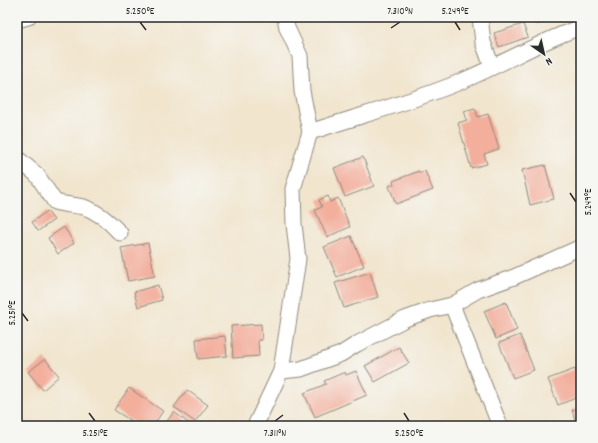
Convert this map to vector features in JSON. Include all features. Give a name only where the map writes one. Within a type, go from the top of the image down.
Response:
[{"type":"street","points":[[17,20],[28,17]]},
{"type":"street","points":[[255,426],[281,370],[298,259],[294,224],[293,189],[310,132],[302,91],[300,56],[287,28],[285,17]]},
{"type":"street","points":[[480,17],[483,42],[492,67]]},
{"type":"street","points":[[310,132],[413,100],[463,81],[528,49],[581,27]]},
{"type":"street","points":[[17,158],[37,175],[55,202],[84,207],[99,214],[109,221],[120,233]]},
{"type":"street","points":[[281,370],[301,369],[320,363],[341,354],[405,319],[430,310],[452,305],[478,290],[514,277],[581,247]]},
{"type":"street","points":[[452,305],[500,426]]},
{"type":"building","points":[[534,17],[556,17],[537,24]]},
{"type":"building","points":[[523,24],[528,37],[499,47],[494,33]]},
{"type":"building","points":[[475,108],[478,117],[488,114],[499,149],[484,154],[487,164],[471,168],[458,123],[467,120],[464,111]]},
{"type":"building","points":[[363,157],[374,186],[345,197],[334,168]]},
{"type":"building","points":[[545,165],[554,199],[530,205],[522,170]]},
{"type":"building","points":[[419,171],[420,173],[425,171],[433,190],[396,204],[389,186],[394,184],[393,181]]},
{"type":"building","points":[[328,196],[330,202],[338,198],[350,227],[327,237],[315,210],[322,207],[319,200]]},
{"type":"building","points":[[47,211],[54,220],[38,231],[32,222]]},
{"type":"building","points":[[64,227],[74,243],[58,254],[48,238]]},
{"type":"building","points":[[351,236],[364,266],[337,277],[324,247]]},
{"type":"building","points":[[148,243],[155,276],[128,281],[121,248]]},
{"type":"building","points":[[370,272],[378,297],[344,308],[335,283]]},
{"type":"building","points":[[158,285],[162,300],[138,307],[134,292]]},
{"type":"building","points":[[506,302],[517,330],[496,339],[484,311]]},
{"type":"building","points":[[261,324],[262,340],[258,340],[259,356],[233,358],[231,326]]},
{"type":"building","points":[[520,335],[534,370],[513,378],[499,343]]},
{"type":"building","points":[[225,336],[227,356],[198,359],[196,339]]},
{"type":"building","points":[[399,347],[409,363],[375,382],[365,366]]},
{"type":"building","points":[[45,359],[59,376],[43,390],[28,372]]},
{"type":"building","points":[[575,369],[581,385],[581,396],[558,405],[548,379]]},
{"type":"building","points":[[356,371],[367,395],[315,417],[304,393],[326,384],[324,381],[345,372],[346,375]]},
{"type":"building","points":[[129,388],[163,411],[153,426],[139,426],[114,410]]},
{"type":"building","points":[[187,390],[208,405],[195,422],[174,407]]},
{"type":"building","points":[[581,407],[581,426],[577,426],[572,410]]},
{"type":"building","points":[[174,412],[192,426],[163,426]]}]
